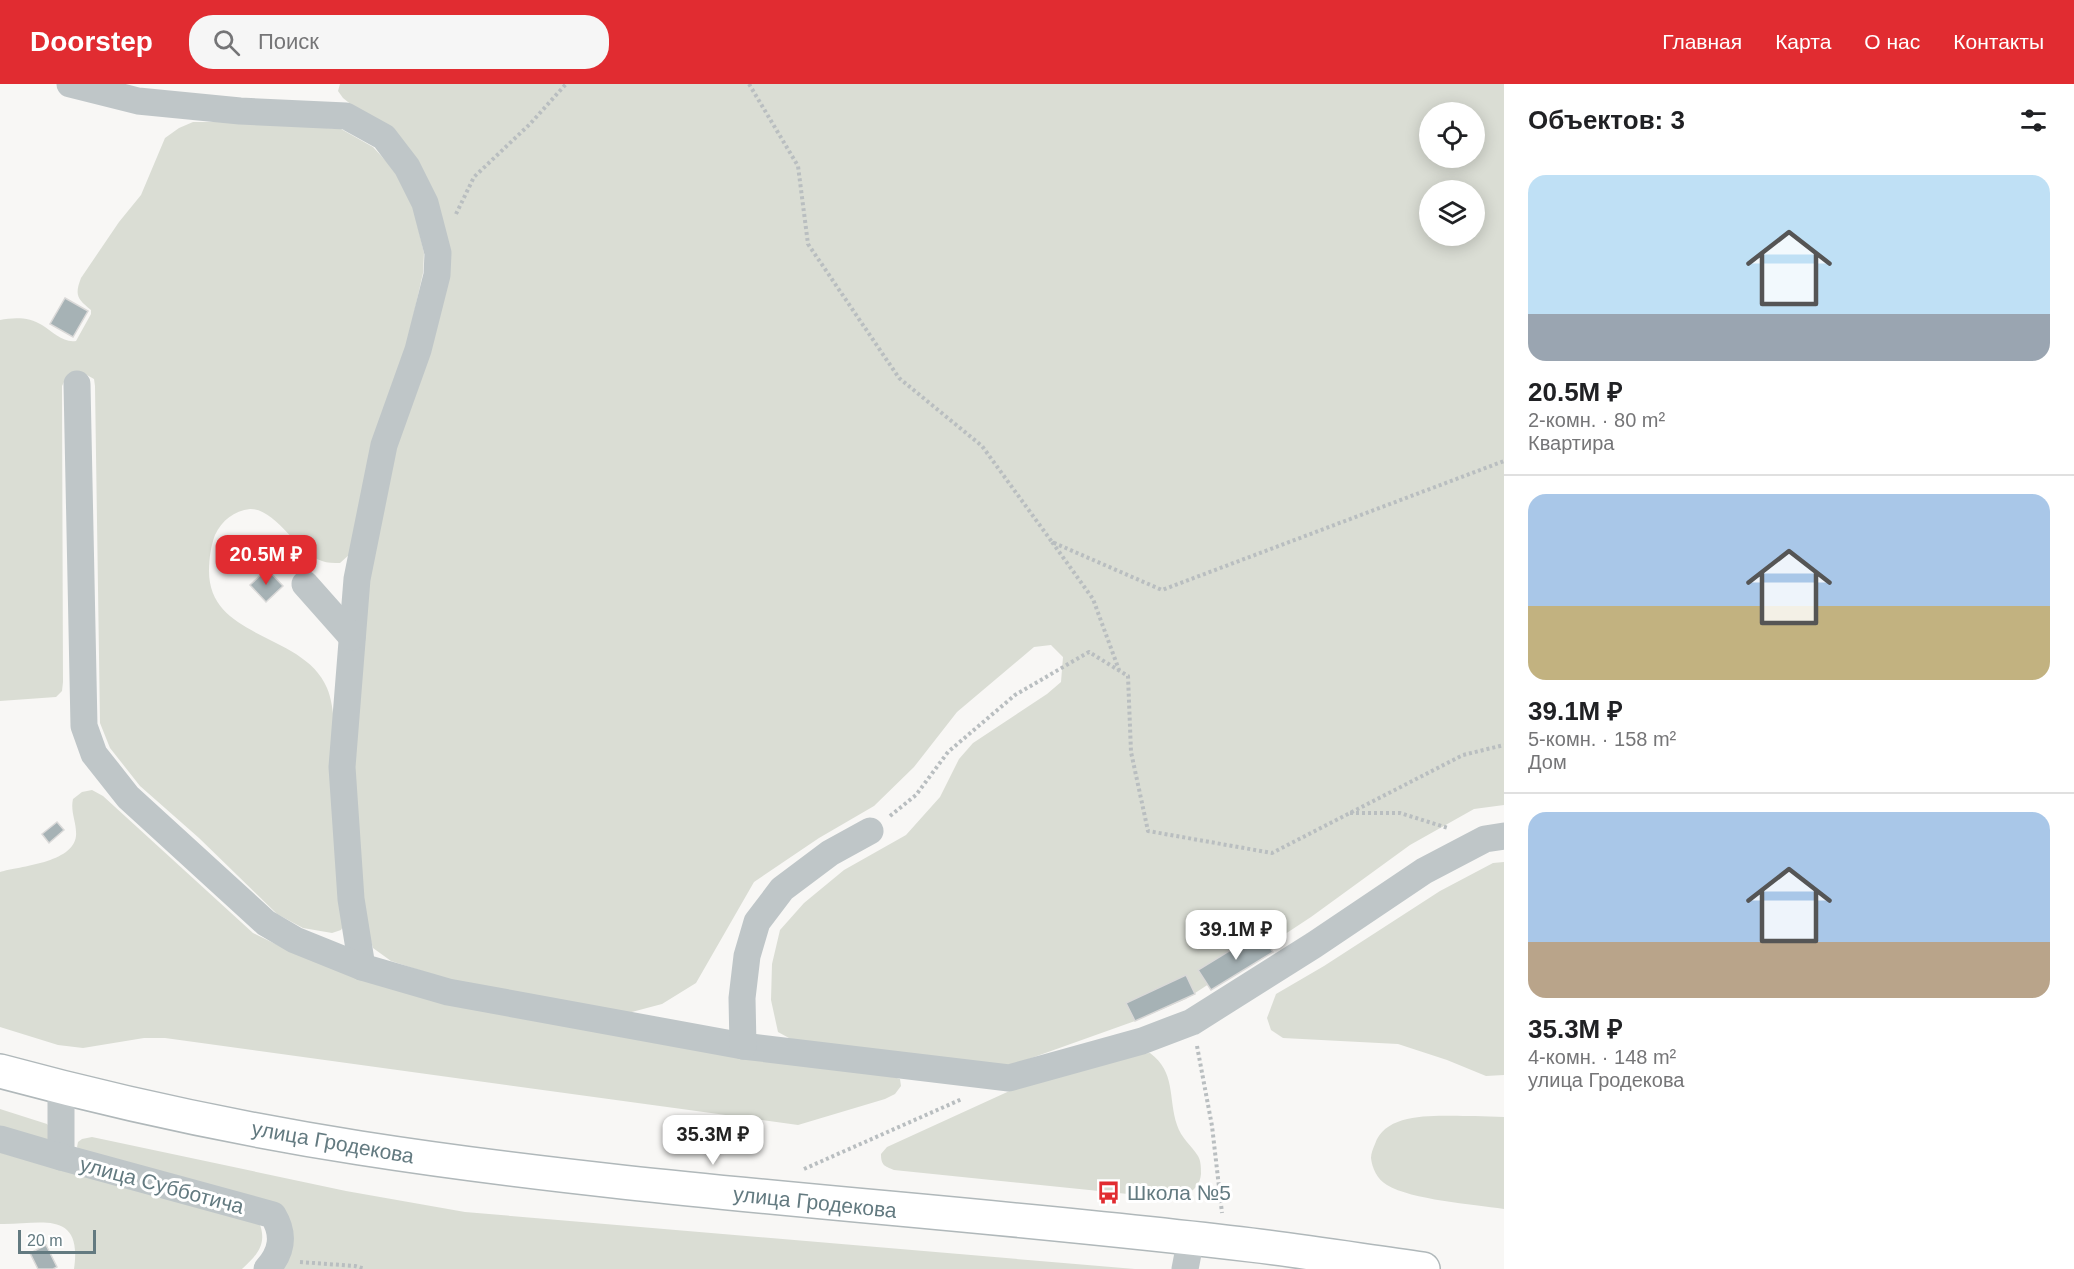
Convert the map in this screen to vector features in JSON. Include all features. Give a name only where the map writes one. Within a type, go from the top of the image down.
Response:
[{"type":"main road","name":"улица Гродекова","points":[[0,1071],[237,1126],[357,1148],[468,1164],[745,1195],[1188,1254],[1226,1242],[1329,1262],[1422,1269]]},
{"type":"street","points":[[70,84],[138,101],[240,111],[346,116],[384,137],[407,167],[425,203],[438,253],[437,275],[418,350],[384,445],[358,570],[352,637],[342,767],[351,899],[362,967]]},
{"type":"street","points":[[77,384],[84,726],[94,754],[128,797],[266,923],[295,940],[362,967],[448,992],[743,1046],[1009,1078],[1142,1041],[1192,1022],[1314,945],[1424,871],[1492,839]]},
{"type":"street","points":[[305,585],[352,637]]},
{"type":"street","points":[[743,1046],[742,998],[747,956],[758,922],[782,889],[830,853],[870,831]]},
{"type":"street","name":"улица Субботича","points":[[61,1087],[61,1157],[273,1215],[280,1227],[281,1243],[271,1264]]},
{"type":"street","points":[[0,1139],[61,1157]]},
{"type":"path","points":[[438,253],[474,177],[530,124],[566,84]]},
{"type":"path","points":[[749,84],[798,166],[808,244],[899,378],[982,446],[1093,599],[1119,670]]},
{"type":"path","points":[[1052,542],[1162,590],[1504,461]]},
{"type":"path","points":[[870,831],[916,795],[948,752],[1016,695],[1089,652],[1128,676],[1131,752],[1148,831],[1272,853],[1463,755],[1504,745]]},
{"type":"path","points":[[1349,813],[1400,813],[1492,839]]},
{"type":"path","points":[[1192,1022],[1212,1126],[1226,1242]]},
{"type":"path","points":[[798,1172],[967,1097]]},
{"type":"path","points":[[271,1264],[355,1266],[365,1269]]},
{"type":"shaded area","points":[[340,84],[1504,84],[1504,805],[1474,809],[1410,845],[1311,917],[1186,999],[1135,1021],[1009,1066],[800,1044],[778,1032],[771,1000],[772,964],[780,930],[804,903],[844,870],[906,835],[940,797],[959,759],[973,743],[1047,694],[1061,682],[1063,657],[1051,645],[1034,647],[957,712],[914,767],[874,806],[819,838],[754,882],[696,983],[662,1004],[628,1013],[450,980],[391,961],[373,948],[366,926],[350,765],[367,573],[395,448],[450,251],[353,106],[338,91]]},
{"type":"shaded area","points":[[193,122],[240,122],[341,129],[373,147],[397,173],[413,206],[424,253],[423,273],[407,344],[350,554],[340,563],[322,561],[304,549],[269,516],[250,509],[234,514],[221,525],[214,539],[210,557],[209,570],[213,593],[224,610],[240,623],[299,656],[315,670],[330,696],[334,726],[345,923],[341,930],[332,933],[303,928],[277,914],[199,838],[140,786],[110,748],[100,723],[95,386],[94,379],[85,374],[66,378],[62,386],[62,691],[56,697],[0,701],[0,320],[16,318],[32,320],[62,339],[76,341],[91,314],[91,310],[78,297],[81,278],[119,222],[141,195],[165,138]]},
{"type":"shaded area","points":[[92,790],[103,796],[253,933],[292,952],[890,1076],[900,1079],[901,1086],[895,1094],[885,1099],[798,1125],[165,1038],[144,1038],[83,1048],[58,1045],[0,1027],[0,872],[44,862],[66,852],[73,845],[76,836],[73,799],[82,792]]},
{"type":"shaded area","points":[[1504,862],[1504,1075],[1486,1076],[1398,1044],[1283,1038],[1271,1030],[1267,1018],[1276,994],[1324,966],[1440,891],[1493,863]]},
{"type":"shaded area","points":[[1150,1053],[1164,1068],[1179,1130],[1200,1160],[1200,1180],[1194,1189],[1184,1195],[1167,1198],[894,1170],[882,1163],[881,1154],[887,1147],[1016,1088],[1136,1054]]},
{"type":"shaded area","points":[[0,1109],[47,1124],[51,1129],[50,1140],[0,1130]]},
{"type":"shaded area","points":[[1418,1117],[1504,1117],[1504,1209],[1443,1201],[1411,1194],[1380,1180],[1372,1162],[1372,1151],[1381,1133],[1391,1125]]},
{"type":"shaded area","points":[[92,1137],[346,1191],[465,1212],[1135,1269],[282,1269],[290,1225],[81,1153],[77,1147],[78,1142]]},
{"type":"shaded area","points":[[0,1149],[259,1222],[262,1243],[252,1259],[242,1269],[74,1269],[75,1250],[72,1236],[65,1228],[43,1223],[0,1224]]},
{"type":"building","points":[[65,298],[88,311],[73,337],[50,324]]},
{"type":"building","points":[[267,569],[283,586],[266,602],[250,585]]},
{"type":"building","points":[[57,822],[64,830],[49,843],[42,834]]},
{"type":"building","points":[[1260,932],[1273,952],[1211,990],[1198,970]]},
{"type":"building","points":[[1186,975],[1195,994],[1135,1021],[1126,1003]]},
{"type":"building","points":[[46,1245],[57,1267],[38,1269],[30,1253]]},
{"type":"place","name":"Школа №5","points":[[1109,1192]]}]
